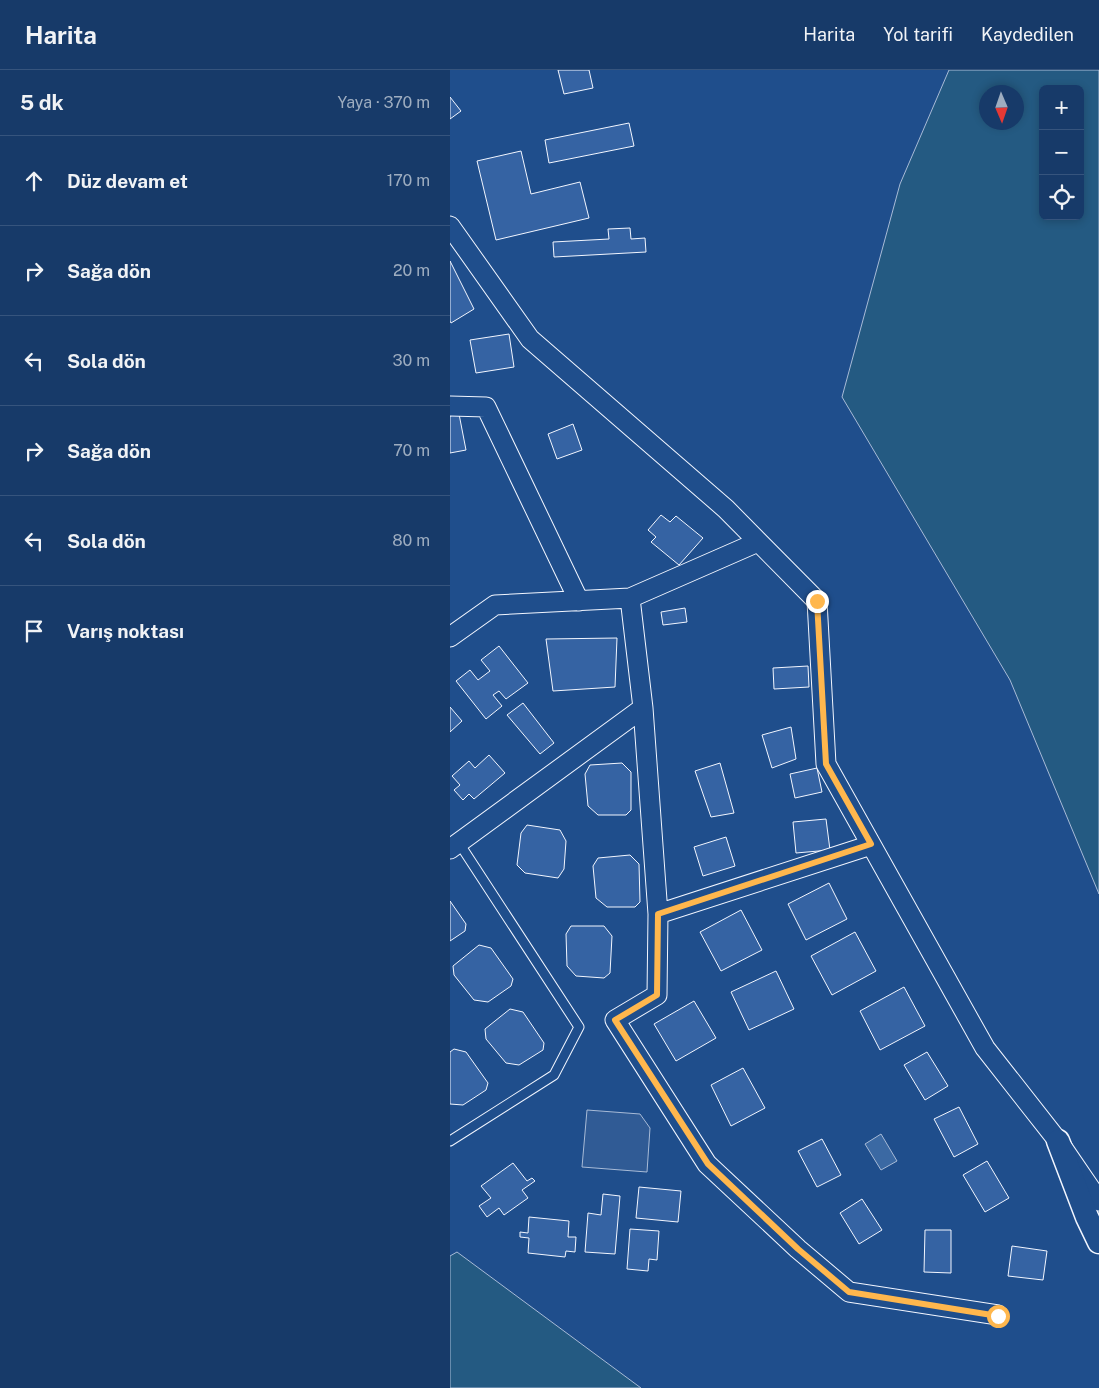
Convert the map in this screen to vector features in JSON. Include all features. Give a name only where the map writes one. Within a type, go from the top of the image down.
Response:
[{"type":"street","points":[[450,226],[530,339],[726,509],[817,601],[826,764],[985,1048],[1058,1141],[1099,1201]]},
{"type":"street","points":[[450,406],[486,407],[579,601]]},
{"type":"street","points":[[450,637],[495,605],[630,598],[758,542]]},
{"type":"street","points":[[630,598],[643,708],[658,914],[657,995],[615,1020],[708,1164],[798,1249],[849,1292],[998,1316]]},
{"type":"street","points":[[453,842],[643,708]]},
{"type":"street","points":[[658,914],[871,844]]},
{"type":"street","points":[[1058,1141],[1087,1217],[1099,1242]]},
{"type":"lane","points":[[450,1141],[554,1075],[579,1027],[453,842]]},
{"type":"shaded area","points":[[949,70],[1099,70],[1099,894],[1010,680],[842,397],[900,184]]},
{"type":"shaded area","points":[[587,1110],[640,1114],[650,1128],[647,1172],[582,1167]]},
{"type":"shaded area","points":[[881,1134],[897,1161],[881,1170],[865,1144]]},
{"type":"shaded area","points":[[457,1252],[641,1388],[450,1388],[450,1256]]},
{"type":"building","points":[[558,70],[589,70],[593,88],[564,94]]},
{"type":"building","points":[[450,97],[461,111],[450,119]]},
{"type":"building","points":[[629,123],[634,146],[549,163],[545,140]]},
{"type":"building","points":[[521,151],[531,194],[580,182],[589,218],[496,240],[477,161]]},
{"type":"building","points":[[630,228],[631,239],[645,238],[646,252],[554,257],[553,242],[609,239],[608,229]]},
{"type":"building","points":[[450,261],[474,309],[451,323],[450,321]]},
{"type":"building","points":[[509,334],[514,367],[476,373],[470,340]]},
{"type":"building","points":[[459,414],[466,450],[450,453],[450,416]]},
{"type":"building","points":[[573,424],[582,450],[557,459],[548,434]]},
{"type":"building","points":[[661,515],[670,522],[676,516],[703,538],[679,565],[651,542],[656,537],[648,530]]},
{"type":"building","points":[[685,608],[687,622],[663,625],[661,612]]},
{"type":"building","points":[[617,638],[615,687],[553,691],[546,639]]},
{"type":"building","points":[[499,646],[528,683],[506,699],[499,691],[493,695],[502,706],[486,719],[456,681],[470,670],[478,680],[490,671],[481,660]]},
{"type":"building","points":[[808,666],[809,687],[774,689],[773,668]]},
{"type":"building","points":[[523,703],[554,743],[540,754],[507,715]]},
{"type":"building","points":[[450,707],[462,721],[450,732]]},
{"type":"building","points":[[791,727],[796,759],[772,768],[762,735]]},
{"type":"building","points":[[489,755],[505,773],[474,799],[469,794],[463,800],[454,790],[460,785],[452,776],[469,761],[475,768]]},
{"type":"building","points":[[622,763],[631,772],[631,810],[626,815],[598,815],[588,806],[585,774],[590,765]]},
{"type":"building","points":[[720,763],[734,813],[711,817],[695,771]]},
{"type":"building","points":[[817,768],[822,792],[795,798],[790,774]]},
{"type":"building","points":[[826,819],[830,850],[796,853],[793,822]]},
{"type":"building","points":[[527,825],[560,830],[566,841],[564,869],[558,878],[525,873],[517,865],[521,833]]},
{"type":"building","points":[[726,837],[735,866],[703,876],[694,847]]},
{"type":"building","points":[[630,855],[639,864],[640,902],[635,907],[607,907],[596,898],[593,866],[598,858]]},
{"type":"building","points":[[829,883],[847,919],[806,940],[788,904]]},
{"type":"building","points":[[450,901],[466,924],[465,931],[450,941]]},
{"type":"building","points":[[741,910],[762,950],[721,971],[700,932]]},
{"type":"building","points":[[571,926],[604,926],[612,936],[610,973],[604,978],[576,976],[567,966],[566,934]]},
{"type":"building","points":[[855,932],[876,971],[832,995],[811,956]]},
{"type":"building","points":[[479,945],[491,948],[513,979],[511,986],[488,1002],[474,1000],[454,975],[453,966]]},
{"type":"building","points":[[776,971],[794,1009],[749,1030],[731,992]]},
{"type":"building","points":[[904,987],[925,1026],[880,1050],[860,1011]]},
{"type":"building","points":[[694,1001],[716,1038],[676,1061],[654,1024]]},
{"type":"building","points":[[510,1009],[523,1012],[544,1043],[543,1050],[519,1065],[506,1063],[486,1039],[485,1029]]},
{"type":"building","points":[[454,1049],[466,1052],[488,1083],[486,1090],[463,1105],[450,1104],[450,1052]]},
{"type":"building","points":[[927,1052],[948,1086],[925,1100],[904,1065]]},
{"type":"building","points":[[743,1068],[765,1108],[731,1126],[711,1085]]},
{"type":"building","points":[[959,1107],[978,1144],[954,1157],[934,1119]]},
{"type":"building","points":[[822,1139],[841,1175],[817,1187],[798,1151]]},
{"type":"building","points":[[987,1161],[1009,1198],[985,1212],[963,1175]]},
{"type":"building","points":[[513,1163],[527,1181],[532,1178],[535,1181],[522,1190],[528,1198],[504,1215],[499,1208],[487,1217],[479,1206],[491,1198],[481,1186]]},
{"type":"building","points":[[639,1187],[681,1191],[678,1222],[636,1218]]},
{"type":"building","points":[[603,1194],[620,1196],[615,1254],[585,1252],[588,1213],[601,1215]]},
{"type":"building","points":[[862,1199],[882,1230],[859,1244],[840,1213]]},
{"type":"building","points":[[529,1217],[569,1221],[568,1237],[576,1237],[575,1252],[566,1251],[565,1257],[528,1253],[529,1238],[520,1237],[520,1232],[528,1233]]},
{"type":"building","points":[[630,1229],[659,1231],[657,1260],[649,1259],[648,1271],[627,1269]]},
{"type":"building","points":[[925,1230],[951,1230],[951,1273],[924,1272]]},
{"type":"building","points":[[1012,1246],[1047,1251],[1043,1280],[1008,1276]]},
{"type":"route","points":[[817,601],[826,764],[871,844],[658,914],[657,995],[615,1020],[708,1164],[798,1249],[849,1292],[998,1316]]}]
